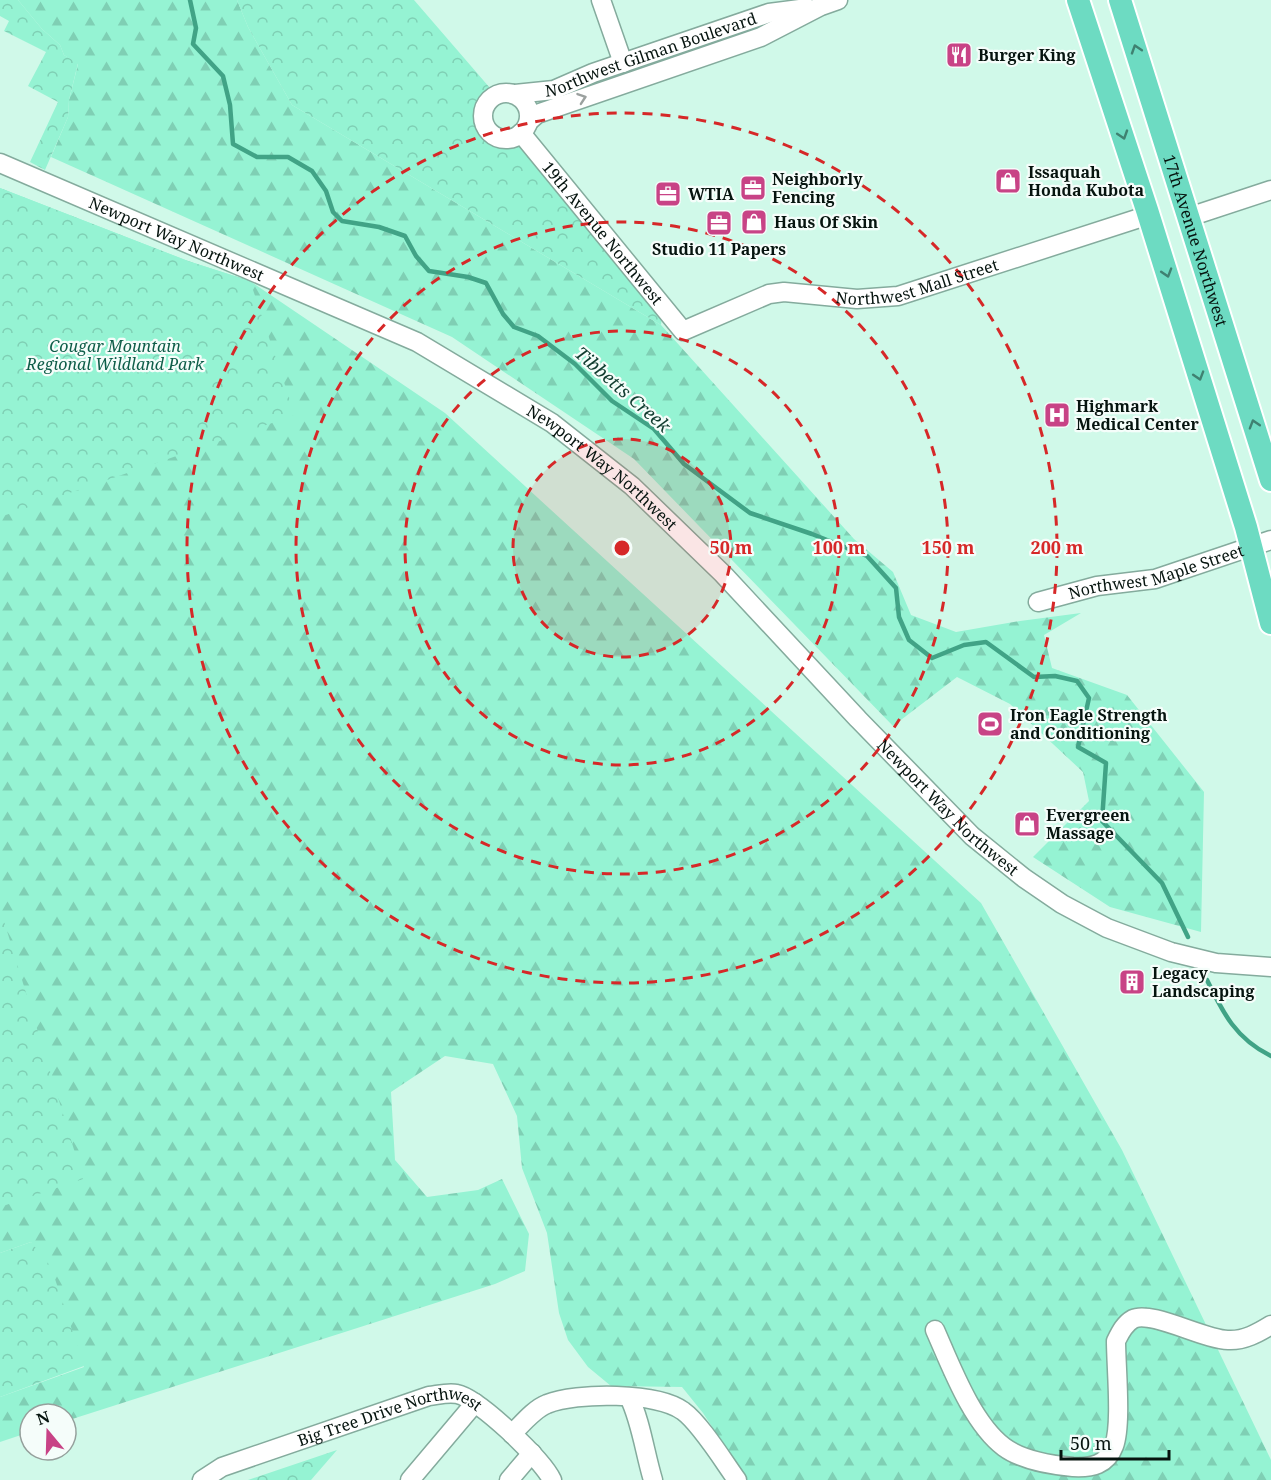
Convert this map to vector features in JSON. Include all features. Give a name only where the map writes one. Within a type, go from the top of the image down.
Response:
[{"type":"main road","points":[[1078,0],[1261,543],[1271,623]]},
{"type":"main road","name":"17th Avenue Northwest","points":[[1120,0],[1271,480]]},
{"type":"street","points":[[601,0],[623,63]]},
{"type":"street","name":"Northwest Gilman Boulevard","points":[[515,94],[560,88],[623,63],[769,13],[826,2]]},
{"type":"street","name":"Northwest Gilman Boulevard","points":[[525,127],[537,114],[761,37],[826,2]]},
{"type":"street","points":[[502,93],[515,94],[525,102],[529,114],[525,127],[508,139],[495,136],[488,130],[483,118],[489,99],[502,93]]},
{"type":"street","name":"19th Avenue Northwest","points":[[525,127],[683,332]]},
{"type":"street","name":"Newport Way Northwest","points":[[0,163],[417,342],[552,423],[632,486],[698,550],[949,813],[972,836],[1024,878],[1062,904],[1107,928],[1171,952],[1216,963],[1271,968]]},
{"type":"street","points":[[1189,217],[1271,190]]},
{"type":"street","name":"Northwest Mall Street","points":[[683,332],[769,294],[791,292],[857,299],[898,296],[1149,215]]},
{"type":"street","name":"Northwest Maple Street","points":[[1038,602],[1097,586],[1155,579],[1261,543]]},
{"type":"street","points":[[935,1330],[970,1404],[980,1422],[993,1438],[1024,1457],[1045,1463],[1080,1467],[1095,1466],[1104,1461],[1114,1444],[1117,1429],[1116,1341],[1121,1330],[1133,1319],[1149,1318],[1227,1341],[1250,1337],[1271,1325]]},
{"type":"street","name":"Big Tree Drive Northwest","points":[[202,1480],[222,1467],[429,1396],[456,1394],[475,1403],[512,1434],[532,1453],[552,1480]]},
{"type":"street","points":[[512,1434],[544,1405],[556,1401],[597,1395],[650,1399],[684,1411],[705,1435],[737,1480]]},
{"type":"street","points":[[629,1397],[636,1412],[653,1480]]},
{"type":"street","points":[[410,1480],[475,1403]]},
{"type":"street","points":[[509,1480],[532,1453]]},
{"type":"green space","points":[[0,0],[18,0],[42,29],[60,45],[64,55],[78,63],[69,100],[68,117],[45,170],[30,162],[58,102],[28,86],[46,52],[4,31],[9,21],[0,16]]},
{"type":"green space","points":[[18,0],[237,0],[248,27],[292,105],[661,325],[854,539],[893,572],[911,615],[956,632],[1081,613],[1044,635],[1052,668],[1127,695],[1204,792],[1201,932],[1110,907],[1033,857],[1089,801],[1083,772],[1010,704],[957,677],[893,726],[634,459],[452,337],[51,157],[68,117],[69,100],[78,64],[64,55],[60,45],[42,29]]},
{"type":"green space","points":[[237,0],[414,0],[496,95],[488,102],[484,111],[486,127],[498,137],[517,136],[663,307],[661,325],[292,105],[248,27]]},
{"type":"green space","points":[[0,188],[188,261],[250,281],[445,413],[981,903],[1122,1150],[1271,1460],[1271,1480],[747,1480],[703,1413],[682,1387],[611,1386],[588,1367],[568,1340],[559,1313],[547,1233],[522,1168],[517,1116],[493,1064],[445,1056],[391,1092],[395,1160],[427,1197],[478,1190],[502,1179],[529,1234],[525,1271],[495,1284],[78,1417],[78,1402],[18,1402],[18,1436],[0,1442],[0,1397],[84,1367],[31,1242],[0,1253]]},
{"type":"green space","name":"Cougar Mountain Regional Wildland Park","points":[[0,188],[188,261],[250,281],[295,415],[0,517]]},
{"type":"green space","points":[[0,908],[83,1179],[0,1207]]},
{"type":"green space","points":[[31,1242],[51,1267],[84,1366],[0,1397],[0,1253]]},
{"type":"green space","points":[[337,1450],[311,1480],[248,1480]]},
{"type":"waterway","name":"Tibbetts Creek","points":[[190,0],[196,28],[193,44],[223,76],[230,105],[233,144],[257,157],[288,157],[312,171],[326,191],[333,212],[342,221],[379,227],[405,236],[416,256],[429,271],[468,277],[486,283],[503,314],[514,327],[538,336],[575,364],[612,401],[654,429],[684,464],[750,513],[867,556],[896,588],[899,617],[909,640],[932,658],[964,645],[986,642],[1034,677],[1055,676],[1077,681],[1089,698],[1078,747],[1106,763],[1102,821],[1162,883],[1188,937]]},
{"type":"waterway","name":"Tibbetts Creek","points":[[1207,980],[1232,1024],[1248,1042],[1271,1056]]},
{"type":"place","name":"Burger King","points":[[959,55]]},
{"type":"place","name":"Issaquah Honda Kubota","points":[[1008,181]]},
{"type":"place","name":"Neighborly Fencing","points":[[753,188]]},
{"type":"place","name":"WTIA","points":[[668,194]]},
{"type":"place","name":"Haus Of Skin","points":[[754,222]]},
{"type":"place","name":"Studio 11 Papers","points":[[719,223]]},
{"type":"place","name":"Highmark Medical Center","points":[[1057,415]]},
{"type":"place","name":"Iron Eagle Strength and Conditioning","points":[[990,724]]},
{"type":"place","name":"Evergreen Massage","points":[[1027,824]]},
{"type":"place","name":"Legacy Landscaping","points":[[1132,982]]}]
